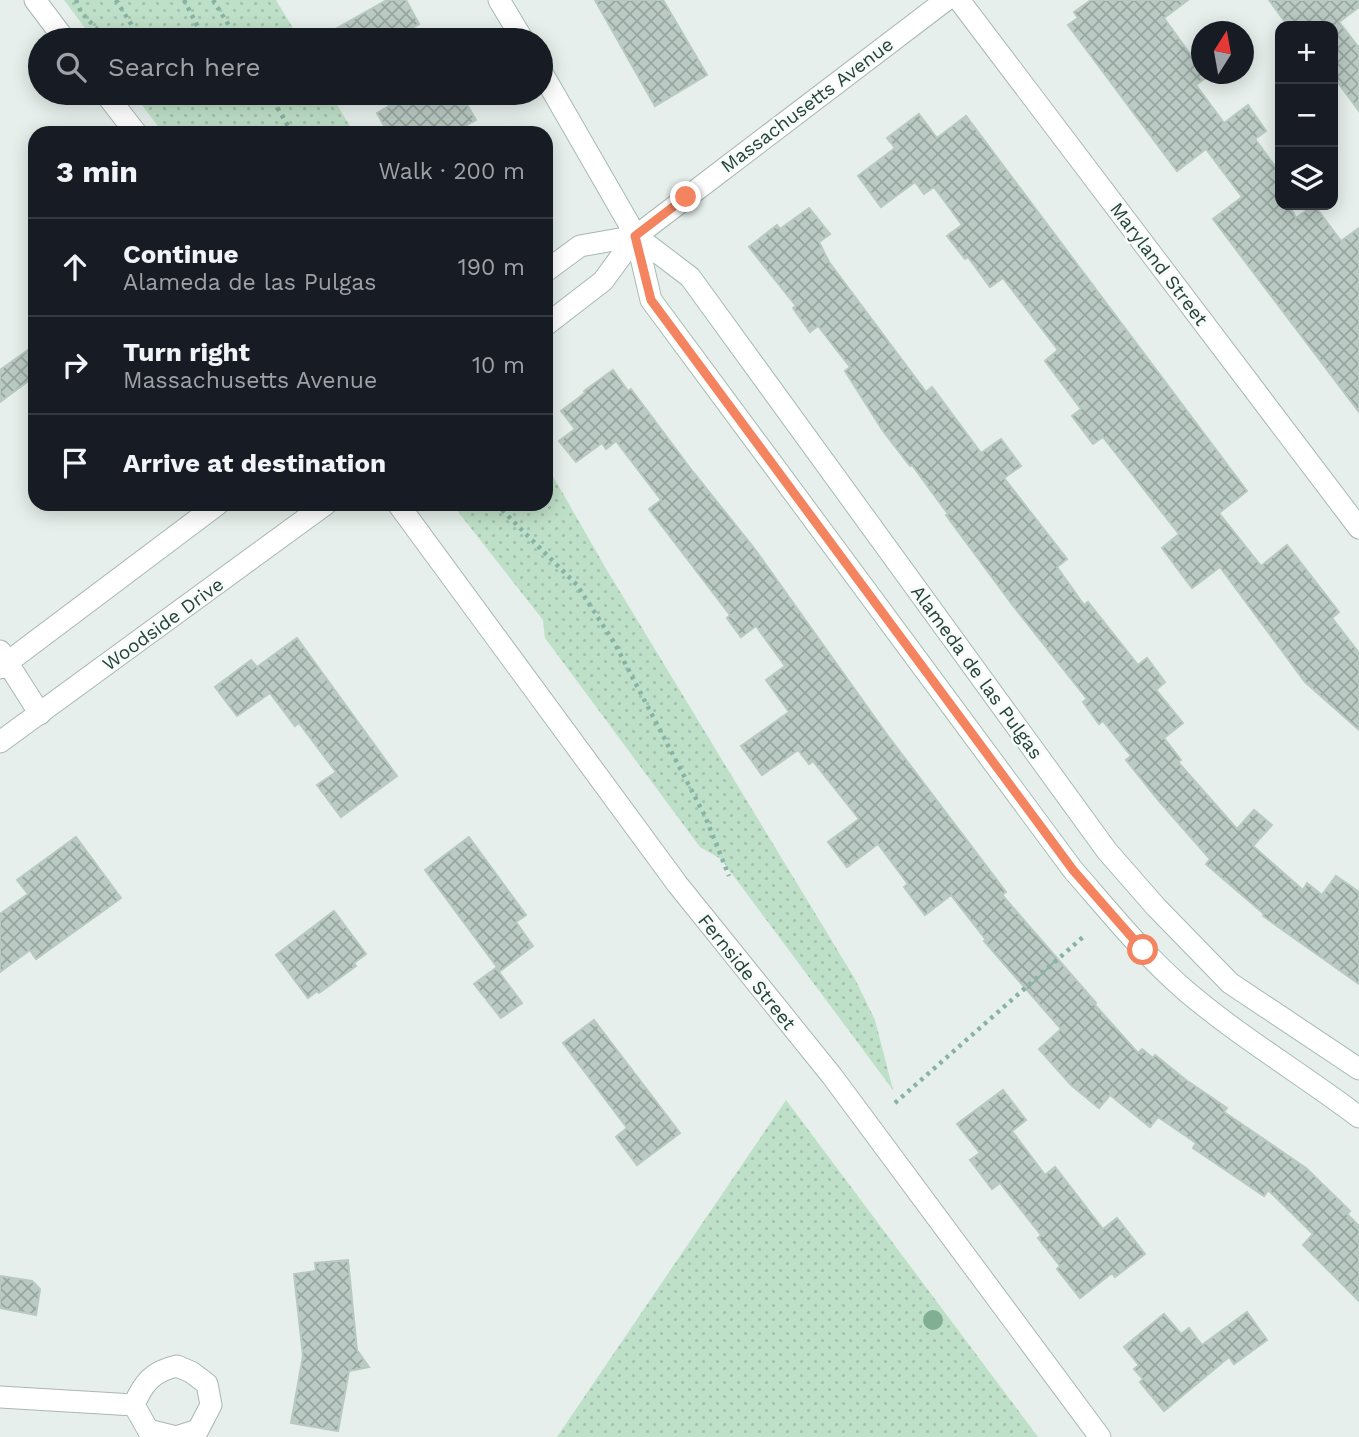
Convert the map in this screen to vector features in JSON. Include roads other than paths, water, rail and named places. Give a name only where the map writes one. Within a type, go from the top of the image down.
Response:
[{"type":"street","points":[[35,0],[56,28]]},
{"type":"street","points":[[499,0],[516,28]]},
{"type":"street","name":"Massachusetts Avenue","points":[[553,320],[603,281],[635,236],[946,0]]},
{"type":"street","name":"Maryland Street","points":[[959,0],[1359,528]]},
{"type":"street","name":"Alameda de las Pulgas","points":[[553,92],[635,236],[651,300],[1073,870],[1143,950],[1186,991],[1359,1117]]},
{"type":"street","points":[[114,105],[131,126]]},
{"type":"street","name":"Massachusetts Avenue","points":[[553,266],[580,246],[635,236]]},
{"type":"street","name":"Alameda de las Pulgas","points":[[635,236],[690,277],[1115,861],[1230,983],[1359,1069]]},
{"type":"street","points":[[40,714],[2,660],[208,511]]},
{"type":"street","name":"Woodside Drive","points":[[0,743],[316,511]]},
{"type":"street","name":"Fernside Street","points":[[403,511],[678,885],[832,1076],[1100,1437]]},
{"type":"street","points":[[0,1397],[134,1405]]}]
